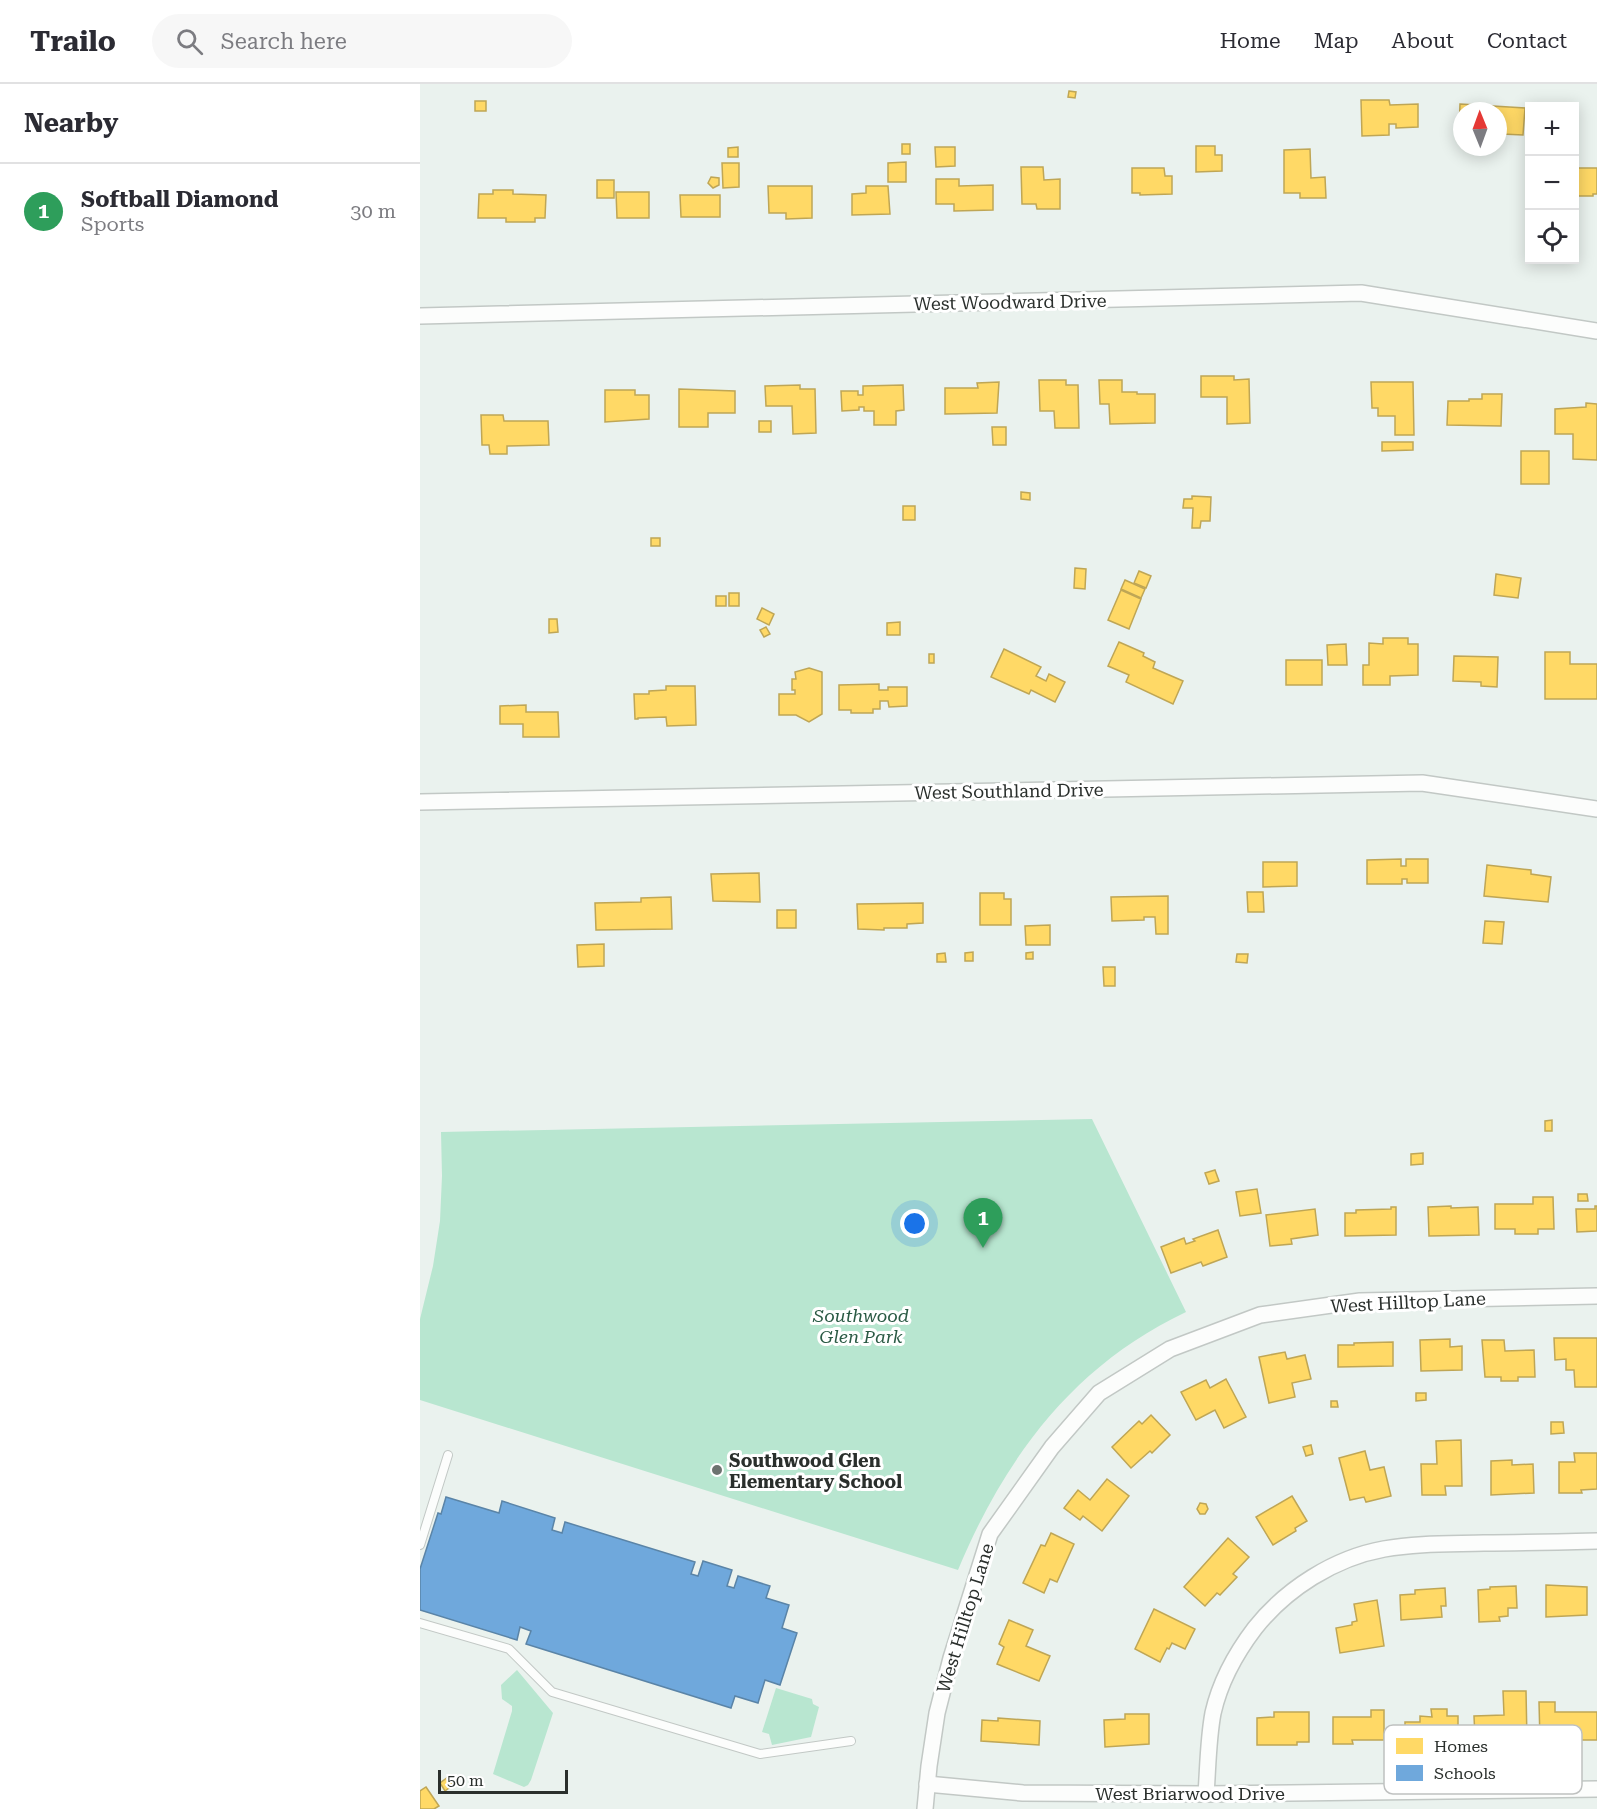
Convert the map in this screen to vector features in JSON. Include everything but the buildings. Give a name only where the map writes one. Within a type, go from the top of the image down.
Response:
[{"type":"street","name":"West Woodward Drive","points":[[420,316],[1361,293],[1597,331]]},
{"type":"street","name":"West Southland Drive","points":[[420,802],[1422,783],[1597,808]]},
{"type":"street","name":"West Hilltop Lane","points":[[925,1809],[937,1713],[948,1669],[990,1534],[1052,1447],[1099,1393],[1170,1349],[1260,1315],[1359,1301],[1597,1296]]},
{"type":"street","points":[[1206,1794],[1209,1739],[1214,1711],[1223,1683],[1239,1650],[1262,1620],[1284,1597],[1316,1575],[1344,1561],[1382,1549],[1424,1544],[1597,1541]]},
{"type":"street","name":"West Briarwood Drive","points":[[927,1784],[1023,1793],[1384,1792]]},
{"type":"street","name":"West Briarwood Drive","points":[[1582,1789],[1597,1789]]},
{"type":"lane","points":[[420,1545],[448,1455]]},
{"type":"lane","points":[[420,1623],[509,1649],[552,1692],[760,1754],[851,1741]]},
{"type":"green space","name":"Southwood Glen Park","points":[[1092,1119],[1186,1312],[1146,1334],[1110,1359],[1077,1387],[1048,1418],[1021,1453],[998,1489],[958,1570],[420,1400],[420,1319],[433,1266],[440,1221],[441,1132]]},
{"type":"green space","points":[[517,1670],[553,1713],[531,1780],[524,1787],[493,1774],[512,1711],[512,1706],[502,1699],[501,1685]]},
{"type":"green space","points":[[776,1688],[812,1699],[813,1704],[819,1707],[811,1737],[772,1745],[769,1734],[762,1732]]},
{"type":"place","name":"Softball Diamond","points":[[983,1248]]},
{"type":"place","name":"Southwood Glen Elementary School","points":[[717,1470]]}]
